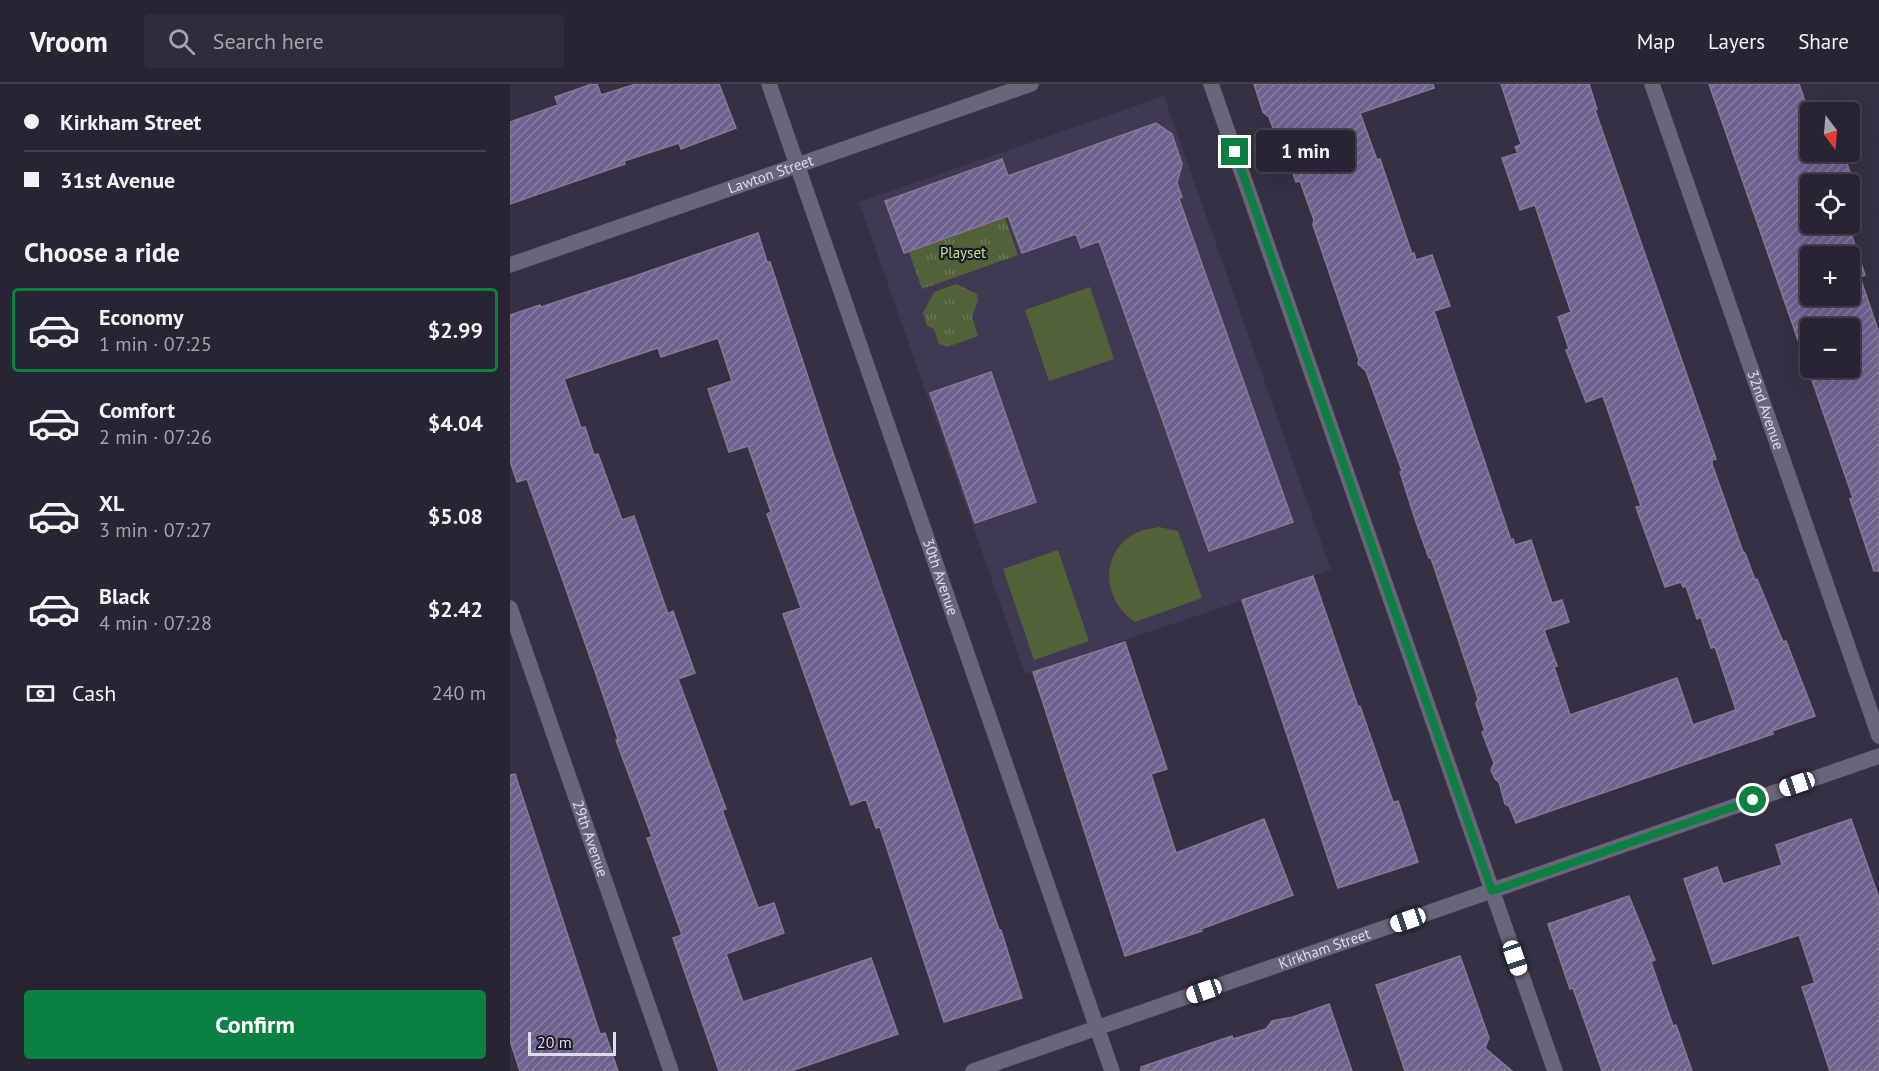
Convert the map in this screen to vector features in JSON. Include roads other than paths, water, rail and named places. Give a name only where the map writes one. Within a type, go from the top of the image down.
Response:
[{"type":"street","name":"30th Avenue","points":[[769,84],[1112,1071]]},
{"type":"street","name":"Lawton Street","points":[[510,265],[1030,84]]},
{"type":"street","points":[[1211,84],[1555,1071]]},
{"type":"street","name":"32nd Avenue","points":[[1652,84],[1879,735]]},
{"type":"street","name":"29th Avenue","points":[[510,608],[671,1071]]},
{"type":"street","name":"Kirkham Street","points":[[973,1071],[1879,756]]},
{"type":"park label","name":"Playset","points":[[963,253]]}]
